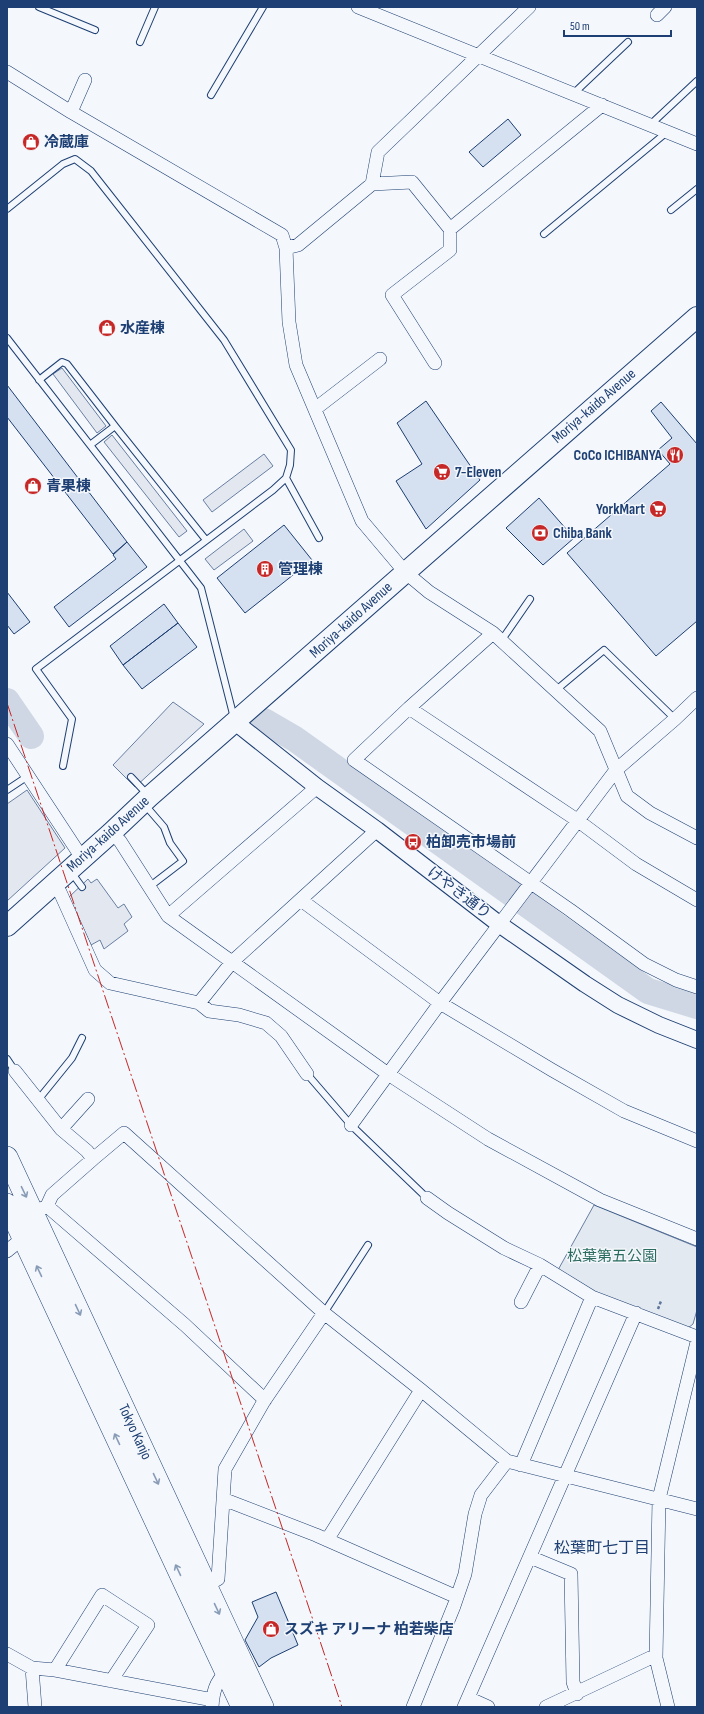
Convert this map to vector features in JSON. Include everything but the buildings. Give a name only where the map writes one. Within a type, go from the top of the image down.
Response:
[{"type":"highway","name":"Tokyo Kanjo","points":[[7,1157],[40,1210],[206,1586],[263,1707]]},
{"type":"highway","name":"Tokyo Kanjo","points":[[7,1204],[242,1707]]},
{"type":"main road","name":"Moriya-kaido Avenue","points":[[7,926],[146,800],[697,317]]},
{"type":"street","points":[[372,184],[378,152],[529,7]]},
{"type":"street","points":[[367,9],[697,144]]},
{"type":"street","points":[[7,72],[71,112],[282,235],[286,248],[290,329],[296,365],[362,521],[405,572],[429,592],[497,637],[600,731],[627,796],[650,813],[697,838]]},
{"type":"street","points":[[71,112],[85,80]]},
{"type":"street","points":[[450,229],[602,106]]},
{"type":"street","points":[[286,248],[298,245],[372,184],[412,182],[450,229],[450,250],[392,295],[435,363]]},
{"type":"street","points":[[315,409],[380,359]]},
{"type":"street","points":[[497,637],[408,708],[354,760],[644,964],[676,980],[697,987]]},
{"type":"street","points":[[351,1125],[440,1003],[616,770],[697,698]]},
{"type":"street","points":[[408,708],[577,820],[636,864],[697,900]]},
{"type":"street","name":"けやき通り","points":[[235,722],[317,787],[377,830],[500,924],[585,984],[618,1005],[659,1025],[697,1040]]},
{"type":"street","points":[[7,744],[28,776],[75,864]]},
{"type":"street","points":[[168,916],[317,787]]},
{"type":"street","points":[[199,1003],[232,962],[377,830]]},
{"type":"street","points":[[111,833],[120,841],[168,916],[388,1074],[488,1139],[600,1200],[697,1239]]},
{"type":"street","points":[[53,884],[60,892],[95,970],[110,983],[117,988],[199,1003],[209,1011],[239,1015],[266,1023],[281,1036],[307,1074]]},
{"type":"street","points":[[301,900],[440,1003],[624,1111],[697,1141]]},
{"type":"street","points":[[16,1071],[61,1129],[87,1151],[93,1159]]},
{"type":"street","points":[[61,1129],[88,1099]]},
{"type":"street","points":[[265,1400],[185,1325],[40,1210],[52,1194],[124,1133],[324,1313],[422,1390],[507,1461],[697,1509]]},
{"type":"street","points":[[427,1198],[504,1248],[540,1265],[592,1297],[697,1337]]},
{"type":"street","points":[[7,1251],[23,1238]]},
{"type":"street","points":[[521,1302],[540,1265]]},
{"type":"street","points":[[521,1465],[592,1297]]},
{"type":"street","points":[[206,1586],[218,1579],[223,1499],[222,1489],[225,1469],[265,1400],[324,1313]]},
{"type":"street","points":[[488,1707],[466,1703],[636,1313]]},
{"type":"street","points":[[668,1707],[656,1658],[659,1499],[697,1342]]},
{"type":"street","points":[[327,1540],[422,1390]]},
{"type":"street","points":[[413,1707],[465,1574],[475,1514],[481,1495],[507,1461]]},
{"type":"street","points":[[223,1499],[327,1540],[457,1597]]},
{"type":"street","points":[[530,1557],[571,1574],[573,1682],[577,1694]]},
{"type":"street","points":[[55,1670],[102,1595],[148,1624],[111,1681]]},
{"type":"street","points":[[7,1654],[32,1668],[55,1670],[213,1703],[219,1679],[226,1673]]},
{"type":"street","points":[[546,1707],[577,1694],[650,1658],[656,1658]]},
{"type":"street","points":[[32,1668],[34,1707]]},
{"type":"lane","points":[[39,7],[95,30]]},
{"type":"lane","points":[[140,42],[155,7]]},
{"type":"lane","points":[[211,95],[263,7]]},
{"type":"lane","points":[[573,94],[628,42]]},
{"type":"lane","points":[[649,125],[697,81]]},
{"type":"lane","points":[[544,234],[667,132]]},
{"type":"lane","points":[[7,209],[63,164],[75,159],[91,171],[224,340],[291,450],[290,465],[286,478],[36,669],[72,719],[63,766]]},
{"type":"lane","points":[[670,210],[697,189]]},
{"type":"lane","points":[[7,338],[201,588],[235,722]]},
{"type":"lane","points":[[39,380],[62,362],[67,364],[206,540]]},
{"type":"lane","points":[[90,445],[115,426]]},
{"type":"lane","points":[[286,478],[319,538]]},
{"type":"lane","points":[[497,637],[530,598]]},
{"type":"lane","points":[[555,691],[604,650],[675,719]]},
{"type":"lane","points":[[7,790],[28,776]]},
{"type":"lane","points":[[131,777],[164,827],[170,843],[183,861],[149,887]]},
{"type":"lane","points":[[75,864],[77,878],[82,886]]},
{"type":"lane","points":[[38,1100],[72,1058],[82,1038]]},
{"type":"lane","points":[[7,1059],[16,1071]]},
{"type":"lane","points":[[307,1074],[351,1125],[427,1198]]},
{"type":"lane","points":[[324,1313],[368,1245]]},
{"type":"green space","name":"松葉第五公園","points":[[594,1205],[697,1247],[697,1310],[693,1324],[688,1328],[590,1291],[558,1270]]},
{"type":"shaded area","points":[[62,368],[106,426],[97,433],[53,374]]},
{"type":"shaded area","points":[[112,435],[187,531],[179,537],[104,442]]},
{"type":"shaded area","points":[[264,454],[273,466],[212,512],[203,500]]},
{"type":"shaded area","points":[[244,529],[253,541],[214,570],[205,559]]},
{"type":"shaded area","points":[[173,702],[204,724],[135,787],[113,765]]},
{"type":"shaded area","points":[[27,790],[65,848],[7,901],[7,804]]},
{"type":"shaded area","points":[[88,879],[91,883],[97,879],[118,908],[124,904],[132,917],[124,924],[128,931],[104,949],[100,940],[91,945],[69,897]]},
{"type":"waterway","points":[[7,701],[31,736]]},
{"type":"waterway","points":[[264,721],[295,739],[648,991],[697,1006]]},
{"type":"power","points":[[7,703],[342,1707]]},
{"type":"place","name":"冷蔵庫","points":[[31,142]]},
{"type":"place","name":"水産棟","points":[[107,328]]},
{"type":"place","name":"CoCo ICHIBANYA","points":[[675,455]]},
{"type":"place","name":"7-Eleven","points":[[442,472]]},
{"type":"place","name":"青果棟","points":[[33,486]]},
{"type":"place","name":"YorkMart","points":[[658,509]]},
{"type":"place","name":"Chiba Bank","points":[[540,533]]},
{"type":"place","name":"管理棟","points":[[265,569]]},
{"type":"place","name":"柏卸売市場前","points":[[413,842]]},
{"type":"place","name":"スズキ アリーナ 柏若柴店","points":[[271,1629]]},
{"type":"district","name":"松葉町七丁目","points":[[602,1548]]}]
